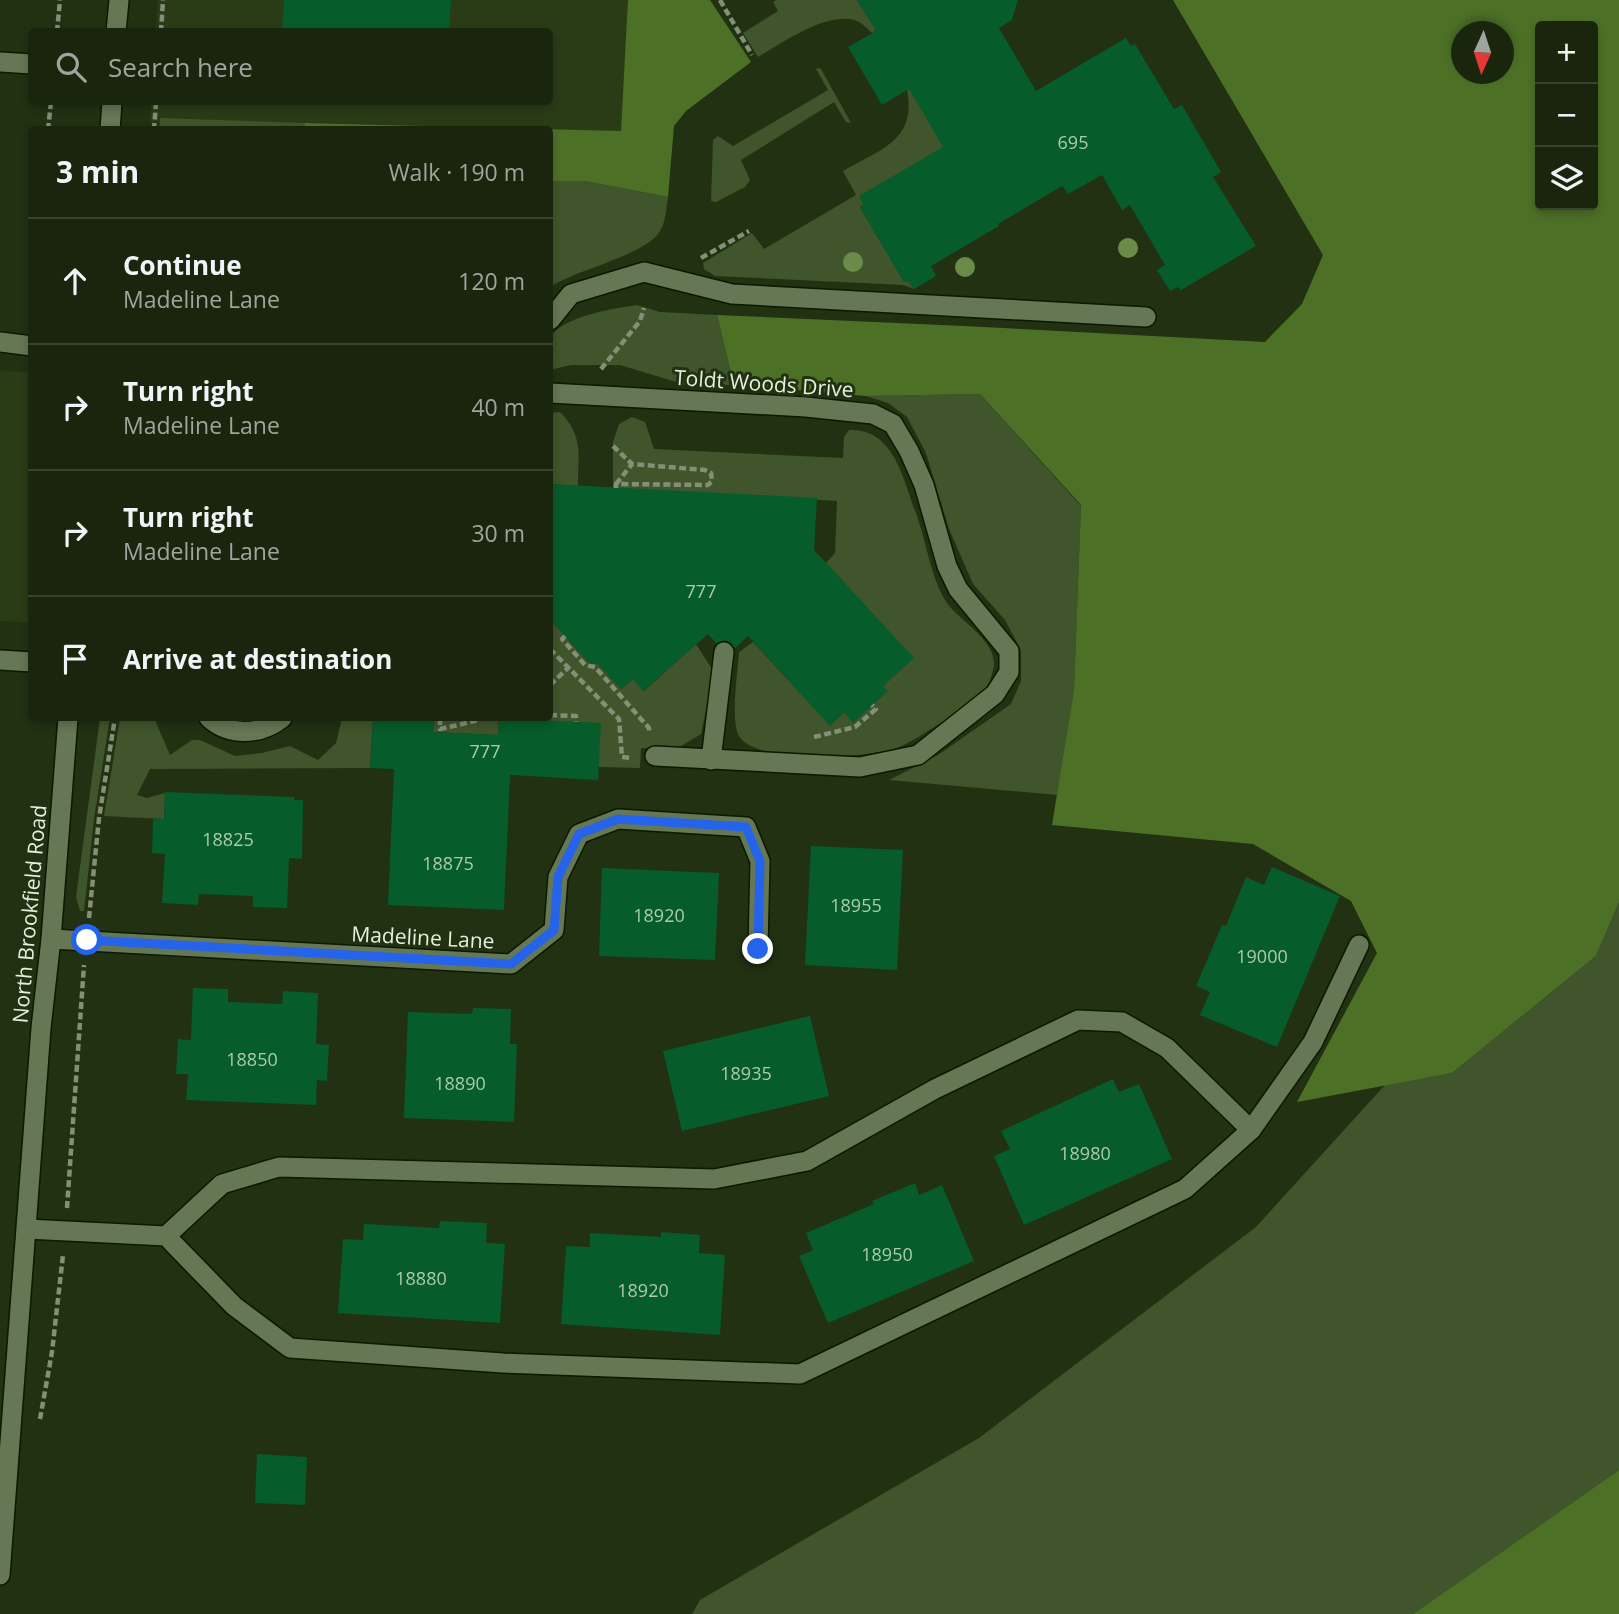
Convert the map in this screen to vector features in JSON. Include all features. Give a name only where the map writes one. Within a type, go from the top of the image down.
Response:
[{"type":"street","points":[[116,28],[119,0]]},
{"type":"street","points":[[0,62],[28,64]]},
{"type":"street","points":[[110,126],[112,105]]},
{"type":"street","points":[[553,316],[571,294],[644,272],[732,295],[1146,317]]},
{"type":"street","points":[[0,342],[28,346]]},
{"type":"street","name":"Toldt Woods Drive","points":[[553,393],[806,407],[873,414],[893,424],[924,485],[947,566],[958,589],[1009,651],[1009,672],[995,694],[918,755],[860,767],[647,757]]},
{"type":"street","points":[[711,760],[724,652]]},
{"type":"street","points":[[0,660],[28,662]]},
{"type":"street","name":"North Brookfield Road","points":[[0,1575],[41,1028],[51,939],[68,721]]},
{"type":"street","points":[[212,721],[219,727],[245,732],[272,726],[278,721]]},
{"type":"street","name":"Madeline Lane","points":[[51,939],[511,964],[554,930],[558,877],[579,834],[618,819],[746,827],[760,861],[758,949]]},
{"type":"street","points":[[27,1229],[166,1236],[234,1306],[290,1348],[503,1363],[800,1374],[1185,1189],[1251,1130],[1313,1042],[1359,945]]},
{"type":"street","points":[[166,1236],[222,1184],[279,1167],[714,1179],[807,1161],[935,1089],[1078,1020],[1122,1022],[1167,1048],[1251,1130]]},
{"type":"path","points":[[57,28],[60,0]]},
{"type":"path","points":[[161,28],[163,0]]},
{"type":"path","points":[[720,0],[752,55]]},
{"type":"path","points":[[48,126],[51,105]]},
{"type":"path","points":[[154,126],[156,105]]},
{"type":"path","points":[[701,258],[749,231]]},
{"type":"path","points":[[590,369],[602,369],[640,321],[644,308]]},
{"type":"path","points":[[613,446],[632,464],[705,470],[711,473],[712,481],[708,485],[616,486],[632,464]]},
{"type":"path","points":[[565,636],[562,639],[585,665],[595,667],[649,728],[649,737]]},
{"type":"path","points":[[553,652],[618,719],[622,757],[647,757]]},
{"type":"path","points":[[553,682],[569,667]]},
{"type":"path","points":[[808,738],[855,727],[876,709],[872,705]]},
{"type":"path","points":[[553,715],[576,716],[576,722]]},
{"type":"path","points":[[37,1425],[42,1413],[52,1352],[65,1231],[99,818],[115,721]]},
{"type":"path","points":[[440,721],[440,729],[475,721]]},
{"type":"shaded area","points":[[158,0],[677,0],[668,147],[553,130],[553,126],[228,126],[150,122],[151,105],[553,105],[553,28],[156,28]]},
{"type":"shaded area","points":[[857,0],[862,8],[883,26],[872,33],[855,20],[831,20],[805,30],[758,57],[743,33],[778,11],[773,2]]},
{"type":"shaded area","points":[[818,68],[851,123],[846,122],[834,102],[741,160],[750,180],[745,187],[716,202],[711,201],[713,140],[718,136],[733,146],[828,90],[816,69]]},
{"type":"shaded area","points":[[917,84],[958,150],[860,207],[904,282],[909,281],[914,289],[903,285],[715,276],[704,269],[703,263],[752,233],[764,249],[856,195],[843,171],[882,149],[901,132],[909,107],[907,90]]},
{"type":"shaded area","points":[[160,118],[304,123],[305,126],[159,126]]},
{"type":"shaded area","points":[[553,181],[585,181],[668,197],[663,226],[649,242],[623,256],[553,285]]},
{"type":"shaded area","points":[[637,305],[660,312],[717,315],[734,385],[686,385],[620,365],[571,365],[553,369],[553,335],[557,330],[578,318]]},
{"type":"shaded area","points":[[0,370],[28,373],[28,623],[0,621]]},
{"type":"shaded area","points":[[980,394],[1081,506],[1074,689],[1057,795],[889,780],[938,755],[1011,704],[1021,681],[1021,650],[1005,620],[973,584],[949,529],[926,453],[907,417],[888,403],[866,396]]},
{"type":"shaded area","points":[[560,412],[576,438],[579,455],[578,486],[553,484],[553,413]]},
{"type":"shaded area","points":[[632,417],[645,422],[654,449],[843,458],[844,437],[849,430],[877,437],[887,446],[901,471],[938,587],[950,607],[990,648],[994,665],[988,685],[946,720],[917,738],[883,752],[814,757],[767,752],[749,745],[736,729],[735,708],[739,652],[753,642],[830,725],[844,712],[853,722],[883,686],[913,658],[826,563],[835,553],[837,501],[613,488],[613,442],[619,424]]},
{"type":"shaded area","points":[[553,622],[590,664],[598,664],[621,689],[633,679],[644,691],[696,644],[714,672],[701,734],[678,748],[641,748],[640,768],[599,767],[505,721],[553,721]]},
{"type":"shaded area","points":[[100,721],[110,721],[94,819],[84,911],[80,911],[76,897]]},
{"type":"shaded area","points":[[120,721],[155,721],[170,755],[192,740],[200,740],[235,756],[290,746],[318,760],[336,743],[341,721],[373,721],[370,768],[150,769],[137,795],[147,798],[165,793],[164,819],[104,816]]},
{"type":"shaded area","points":[[434,721],[499,721],[498,735],[433,732]]},
{"type":"shaded area","points":[[1619,902],[1619,1470],[1413,1614],[692,1614],[700,1600],[979,1438],[1256,1227],[1385,1085],[1452,1073],[1596,956]]},
{"type":"green space","points":[[628,0],[710,0],[751,62],[686,111],[674,126],[668,197],[585,181],[553,181],[553,129],[621,131]]},
{"type":"green space","points":[[1173,0],[1619,0],[1619,902],[1596,956],[1452,1073],[1297,1102],[1377,953],[1351,901],[1253,844],[1052,825],[1074,689],[1081,505],[980,394],[866,396],[734,385],[717,315],[1265,342],[1302,304],[1323,255]]},
{"type":"green space","points":[[304,123],[423,126],[305,126]]},
{"type":"green space","points":[[1619,1470],[1619,1614],[1413,1614]]},
{"type":"building","points":[[284,0],[451,0],[449,28],[282,28]]},
{"type":"building","points":[[857,0],[1018,0],[1012,20],[999,28],[1036,91],[1126,38],[1131,46],[1135,44],[1174,109],[1182,105],[1221,172],[1213,177],[1256,246],[1181,290],[1178,287],[1170,291],[1157,270],[1165,265],[1130,205],[1122,210],[1102,175],[1068,194],[1062,186],[998,224],[999,226],[931,266],[936,276],[914,289],[908,281],[904,282],[860,207],[864,205],[859,196],[943,147],[909,89],[882,105],[848,47],[876,31]]},
{"type":"building","points":[[553,484],[817,498],[814,550],[914,658],[883,686],[888,691],[853,723],[844,712],[830,726],[748,636],[735,648],[726,640],[716,643],[708,634],[643,691],[633,679],[621,689],[598,664],[590,664],[553,622]]},
{"type":"building","points":[[373,721],[434,721],[433,732],[498,735],[499,721],[601,723],[598,780],[510,775],[504,910],[388,905],[394,769],[370,768]]},
{"type":"building","points":[[165,792],[294,797],[294,800],[303,800],[302,859],[289,858],[287,908],[253,907],[253,896],[199,894],[198,905],[162,903],[165,854],[152,853],[153,818],[164,819]]},
{"type":"building","points":[[811,846],[903,850],[897,970],[805,965]]},
{"type":"building","points":[[1272,867],[1340,896],[1277,1047],[1200,1015],[1210,992],[1196,986],[1222,925],[1226,926],[1246,877],[1264,885]]},
{"type":"building","points":[[602,868],[719,873],[715,960],[599,956]]},
{"type":"building","points":[[193,988],[228,989],[228,1002],[282,1004],[283,991],[318,993],[316,1044],[329,1045],[327,1081],[317,1080],[316,1105],[186,1100],[188,1074],[176,1074],[178,1039],[191,1040]]},
{"type":"building","points":[[473,1008],[511,1009],[510,1044],[517,1044],[514,1122],[404,1118],[408,1012],[472,1014]]},
{"type":"building","points":[[810,1016],[829,1096],[682,1131],[663,1051]]},
{"type":"building","points":[[1113,1079],[1119,1092],[1139,1084],[1172,1159],[1024,1225],[994,1156],[1010,1149],[1001,1131]]},
{"type":"building","points":[[915,1183],[919,1195],[942,1185],[974,1261],[828,1323],[799,1256],[813,1250],[806,1233]]},
{"type":"building","points":[[440,1221],[487,1223],[486,1243],[505,1244],[500,1323],[338,1313],[343,1239],[363,1240],[364,1224],[439,1228]]},
{"type":"building","points":[[661,1232],[700,1235],[699,1253],[725,1255],[720,1335],[561,1324],[566,1246],[590,1247],[590,1233],[661,1237]]},
{"type":"building","points":[[257,1454],[307,1457],[305,1505],[255,1503]]},
{"type":"route","points":[[87,940],[511,964],[554,930],[558,877],[579,834],[618,819],[746,827],[760,861],[758,949]]}]
